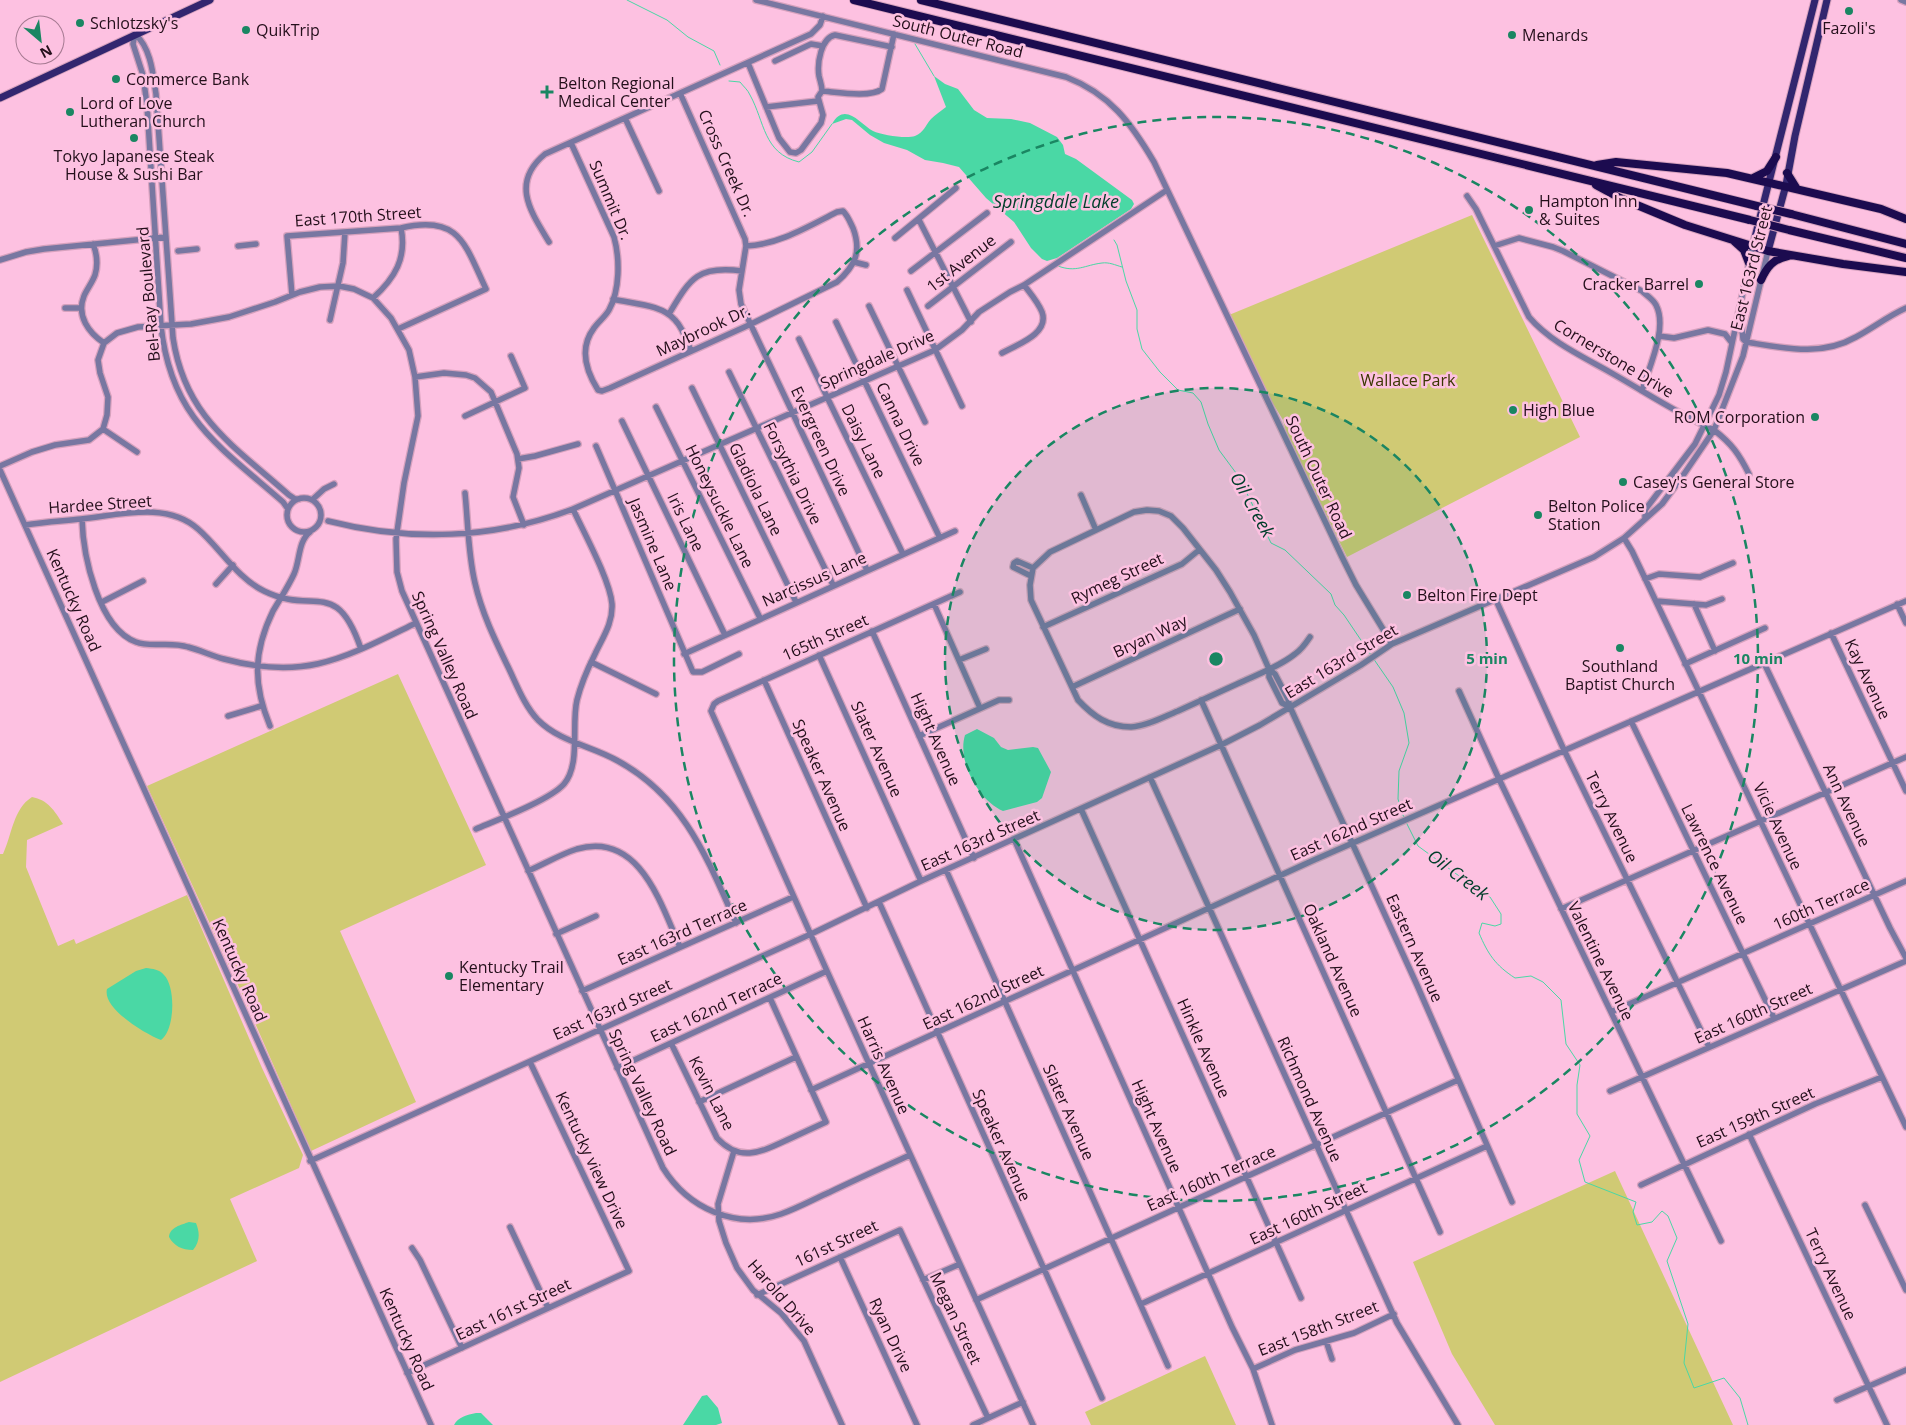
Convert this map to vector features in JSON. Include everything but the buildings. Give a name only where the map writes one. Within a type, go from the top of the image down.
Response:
[{"type":"highway","points":[[854,0],[1906,258]]},
{"type":"highway","points":[[921,0],[1792,214],[1906,244]]},
{"type":"highway","points":[[1753,178],[1767,171],[1776,158]]},
{"type":"highway","points":[[1593,166],[1616,162],[1728,173],[1881,209],[1906,219]]},
{"type":"highway","points":[[1787,173],[1797,188]]},
{"type":"highway","points":[[1586,179],[1628,201],[1685,225],[1768,251],[1843,264],[1906,272]]},
{"type":"highway","points":[[1723,236],[1737,243],[1744,250],[1749,262]]},
{"type":"highway","points":[[1761,280],[1766,270],[1774,261],[1790,255]]},
{"type":"main road","points":[[0,98],[210,0]]},
{"type":"main road","name":"East 163rd Street","points":[[1753,245],[1815,0]]},
{"type":"main road","name":"East 163rd Street","points":[[1768,251],[1786,186],[1787,173],[1827,0]]},
{"type":"street","name":"South Outer Road","points":[[756,0],[1071,79],[1104,98],[1123,115],[1136,131],[1154,162],[1342,557],[1356,585],[1392,644]]},
{"type":"street","points":[[1900,0],[1906,2]]},
{"type":"street","points":[[549,242],[527,203],[526,192],[528,174],[545,154],[815,31],[820,26],[822,16]]},
{"type":"street","name":"Bel-Ray Boulevard","points":[[302,540],[287,519],[288,509],[283,502],[218,445],[200,426],[186,406],[171,376],[166,358],[162,326],[145,84],[133,44],[135,34],[142,40],[154,83],[172,326],[175,352],[181,375],[192,398],[207,420],[227,440],[288,495],[295,499],[312,500]]},
{"type":"street","points":[[748,63],[779,138],[782,144],[793,153],[801,150],[821,124],[823,115],[818,97],[822,91],[818,68],[823,46],[831,36],[835,34],[892,47]]},
{"type":"street","points":[[822,91],[869,94],[882,89],[894,34]]},
{"type":"street","points":[[775,61],[811,44],[823,46]]},
{"type":"street","points":[[145,84],[154,83]]},
{"type":"street","name":"Cross Creek Dr.","points":[[680,93],[737,217],[746,246]]},
{"type":"street","points":[[766,107],[818,101]]},
{"type":"street","points":[[625,118],[659,191]]},
{"type":"street","name":"Summit Dr.","points":[[571,143],[614,237],[618,253],[613,299]]},
{"type":"street","points":[[150,152],[160,151]]},
{"type":"street","points":[[895,238],[956,188]]},
{"type":"street","name":"Springdale Drive","points":[[328,521],[397,534],[469,534],[524,525],[573,509],[935,350],[947,343],[971,322],[979,312],[1024,285],[1167,190]]},
{"type":"street","name":"Cornerstone Drive","points":[[1467,196],[1476,209],[1529,317],[1537,326],[1554,339],[1714,430]]},
{"type":"street","points":[[746,246],[773,242],[837,212],[843,211],[856,236],[857,254],[854,262],[866,265]]},
{"type":"street","points":[[911,270],[986,213]]},
{"type":"street","points":[[918,220],[971,322]]},
{"type":"street","name":"East 170th Street","points":[[292,296],[287,236],[401,228],[427,224],[446,227],[465,246],[486,289],[398,329]]},
{"type":"street","points":[[373,298],[386,285],[400,262],[403,246],[401,228]]},
{"type":"street","points":[[330,320],[344,263],[345,232]]},
{"type":"street","points":[[0,260],[26,252],[166,237]]},
{"type":"street","points":[[1494,246],[1519,238],[1563,250],[1642,291],[1652,299],[1659,314],[1659,336],[1642,390]]},
{"type":"street","name":"1st Avenue","points":[[928,306],[1011,242]]},
{"type":"street","points":[[0,466],[32,452],[55,445],[89,440],[103,429],[107,415],[108,397],[98,360],[104,343],[87,328],[83,320],[81,308],[84,295],[91,284],[96,269],[96,254],[93,244]]},
{"type":"street","points":[[238,246],[256,244]]},
{"type":"street","name":"East 163rd Street","points":[[1645,518],[1645,510],[1694,444],[1719,395],[1726,372],[1753,245]]},
{"type":"street","name":"Evergreen Drive","points":[[746,246],[739,297],[749,325],[867,570]]},
{"type":"street","points":[[178,250],[198,249]]},
{"type":"street","name":"East 163rd Street","points":[[310,1160],[811,934],[921,881],[1221,745],[1361,666],[1392,644],[1495,598],[1594,557],[1624,538],[1662,504],[1714,430],[1734,382],[1746,342],[1768,251]]},
{"type":"street","name":"Maybrook Dr.","points":[[613,299],[610,309],[594,327],[587,340],[585,354],[586,365],[598,390],[602,391],[749,325],[837,282],[849,271],[854,262]]},
{"type":"street","points":[[669,314],[690,283],[698,275],[708,270],[716,269],[742,271]]},
{"type":"street","points":[[1002,353],[1036,334],[1042,326],[1042,313],[1024,285]]},
{"type":"street","name":"Spring Valley Road","points":[[104,343],[117,333],[130,328],[191,324],[229,317],[320,287],[339,286],[354,289],[373,298],[383,307],[409,350],[415,376],[418,416],[404,482],[397,534],[396,559],[399,582],[405,601],[599,1030],[668,1177],[692,1200],[718,1214],[750,1219],[782,1214],[910,1155]]},
{"type":"street","points":[[907,290],[962,406]]},
{"type":"street","points":[[613,299],[645,306],[669,314],[680,328],[691,351]]},
{"type":"street","points":[[869,306],[925,422]]},
{"type":"street","points":[[65,308],[81,308]]},
{"type":"street","points":[[1739,310],[1743,339],[1746,342],[1797,350],[1835,346],[1854,338],[1906,308]]},
{"type":"street","name":"Canna Drive","points":[[836,322],[940,538]]},
{"type":"street","points":[[1726,334],[1736,327]]},
{"type":"street","points":[[1659,336],[1674,338],[1708,330],[1726,334],[1732,343]]},
{"type":"street","name":"Daisy Lane","points":[[799,339],[903,554]]},
{"type":"street","points":[[465,416],[525,388],[511,356]]},
{"type":"street","name":"Forsythia Drive","points":[[728,372],[833,585]]},
{"type":"street","points":[[415,376],[444,373],[466,375],[483,384],[491,392],[518,458],[519,468],[513,497],[524,525]]},
{"type":"street","name":"Gladiola Lane","points":[[692,388],[796,602]]},
{"type":"street","name":"Honeysuckle Lane","points":[[656,406],[760,618]]},
{"type":"street","points":[[200,426],[207,420]]},
{"type":"street","name":"Iris Lane","points":[[622,421],[725,635]]},
{"type":"street","points":[[103,429],[138,452]]},
{"type":"street","points":[[1714,430],[1730,442],[1739,454],[1749,474]]},
{"type":"street","points":[[518,458],[535,456],[578,444]]},
{"type":"street","name":"Jasmine Lane","points":[[596,446],[693,672],[697,673],[739,654]]},
{"type":"street","name":"Kentucky Road","points":[[0,472],[431,1425]]},
{"type":"street","points":[[270,726],[261,706],[257,685],[262,639],[269,620],[298,564],[302,540],[310,532],[328,521],[319,506],[312,500],[324,489],[334,484]]},
{"type":"street","points":[[465,492],[472,568],[483,612],[527,707],[556,734],[599,750],[620,762],[648,780],[669,801],[698,840],[736,922]]},
{"type":"street","points":[[1081,495],[1096,530],[1050,552],[1033,568],[1031,600],[1078,700],[1089,712],[1101,720],[1115,725],[1132,727],[1149,724],[1269,669],[1295,654],[1310,637]]},
{"type":"street","points":[[288,509],[293,502],[299,499]]},
{"type":"street","points":[[476,829],[554,793],[563,786],[572,769],[576,707],[591,662],[608,629],[612,612],[611,596],[573,509]]},
{"type":"street","name":"Eastern Avenue","points":[[1096,530],[1134,512],[1159,511],[1171,516],[1183,528],[1216,570],[1240,609],[1269,669],[1269,677],[1282,703],[1290,707],[1512,1202]]},
{"type":"street","name":"Hardee Street","points":[[25,525],[145,513],[172,515],[198,528],[255,586],[281,597],[326,602],[336,606],[348,620],[362,649]]},
{"type":"street","points":[[320,525],[322,513]]},
{"type":"street","points":[[82,519],[87,562],[102,602],[112,623],[124,635],[136,642],[148,645],[162,643],[181,645],[224,659],[282,669],[333,661],[416,623]]},
{"type":"street","points":[[295,530],[310,532]]},
{"type":"street","name":"Narcissus Lane","points":[[684,654],[955,531]]},
{"type":"street","name":"Vicie Avenue","points":[[1624,538],[1656,601],[1906,1127]]},
{"type":"street","name":"Rymeg Street","points":[[1044,627],[1182,564],[1199,550]]},
{"type":"street","points":[[1031,576],[1016,570],[1013,567],[1014,563],[1017,561],[1033,568]]},
{"type":"street","points":[[1645,579],[1659,574],[1700,577],[1733,563]]},
{"type":"street","points":[[216,584],[233,565]]},
{"type":"street","points":[[102,602],[142,580]]},
{"type":"street","name":"165th Street","points":[[712,716],[712,708],[718,701],[960,592]]},
{"type":"street","name":"Terry Avenue","points":[[1495,598],[1564,750],[1709,1047]]},
{"type":"street","points":[[1656,601],[1710,604],[1722,599]]},
{"type":"street","name":"East 162nd Street","points":[[811,1090],[1352,843],[1906,600]]},
{"type":"street","points":[[934,604],[980,708]]},
{"type":"street","points":[[1694,604],[1715,651]]},
{"type":"street","points":[[1897,604],[1906,623]]},
{"type":"street","name":"Bryan Way","points":[[1072,687],[1240,609]]},
{"type":"street","points":[[1686,664],[1765,628]]},
{"type":"street","name":"Hight Avenue","points":[[872,631],[974,858]]},
{"type":"street","name":"Kay Avenue","points":[[1831,634],[1906,792]]},
{"type":"street","points":[[959,660],[986,649]]},
{"type":"street","name":"Slater Avenue","points":[[819,656],[921,881]]},
{"type":"street","points":[[591,662],[656,694]]},
{"type":"street","name":"Ann Avenue","points":[[1764,663],[1906,959]]},
{"type":"street","name":"Speaker Avenue","points":[[764,680],[867,908]]},
{"type":"street","name":"Valentine Avenue","points":[[1459,691],[1499,779],[1721,1241]]},
{"type":"street","points":[[919,736],[999,700],[1009,700]]},
{"type":"street","name":"Oakland Avenue","points":[[1201,700],[1440,1232]]},
{"type":"street","points":[[228,716],[261,706]]},
{"type":"street","name":"Harris Avenue","points":[[712,716],[1033,1425]]},
{"type":"street","name":"Lawrence Avenue","points":[[1631,721],[1774,1018]]},
{"type":"street","points":[[1561,909],[1906,757]]},
{"type":"street","name":"Richmond Avenue","points":[[1150,777],[1394,1314],[1458,1425]]},
{"type":"street","name":"Hinkle Avenue","points":[[1081,809],[1301,1298]]},
{"type":"street","name":"Hight Avenue","points":[[1014,839],[1178,1208],[1232,1327],[1253,1368],[1272,1425]]},
{"type":"street","points":[[528,871],[575,850],[585,848],[602,847],[625,855],[639,866],[649,880],[680,947]]},
{"type":"street","name":"Slater Avenue","points":[[946,870],[1168,1366]]},
{"type":"street","name":"160th Terrace","points":[[1611,1012],[1906,881]]},
{"type":"street","name":"East 163rd Terrace","points":[[582,991],[793,897]]},
{"type":"street","name":"Speaker Avenue","points":[[879,902],[1102,1398]]},
{"type":"street","points":[[556,934],[596,916]]},
{"type":"street","name":"East 160th Street","points":[[1610,1091],[1841,990],[1906,959]]},
{"type":"street","name":"East 162nd Terrace","points":[[617,1068],[827,971]]},
{"type":"street","points":[[770,998],[811,1090]]},
{"type":"street","name":"Kevin Lane","points":[[671,1043],[717,1138],[734,1150],[750,1154],[764,1151],[826,1122],[811,1090]]},
{"type":"street","points":[[699,1102],[796,1057]]},
{"type":"street","name":"Kentucky view Drive","points":[[530,1062],[629,1271]]},
{"type":"street","name":"East 159th Street","points":[[1641,1185],[1815,1104],[1882,1077]]},
{"type":"street","name":"East 160th Terrace","points":[[976,1300],[1458,1080]]},
{"type":"street","name":"Terry Avenue","points":[[1749,1134],[1887,1425]]},
{"type":"street","name":"East 160th Street","points":[[1141,1304],[1487,1146]]},
{"type":"street","name":"Kevin Lane","points":[[718,1214],[719,1197],[734,1150]]},
{"type":"street","points":[[1865,1205],[1906,1290]]},
{"type":"street","name":"Harold Drive","points":[[718,1214],[731,1256],[757,1295],[781,1313],[804,1341],[842,1425]]},
{"type":"street","points":[[510,1227],[548,1308]]},
{"type":"street","name":"161st Street","points":[[757,1295],[900,1230]]},
{"type":"street","name":"Megan Street","points":[[900,1230],[988,1418]]},
{"type":"street","points":[[412,1248],[420,1260],[462,1348]]},
{"type":"street","name":"Ryan Drive","points":[[840,1257],[917,1425]]},
{"type":"street","points":[[923,1280],[960,1264]]},
{"type":"street","name":"East 161st Street","points":[[407,1373],[629,1271]]},
{"type":"street","name":"East 158th Street","points":[[1253,1368],[1295,1350],[1354,1333],[1394,1314]]},
{"type":"street","points":[[1326,1341],[1332,1359]]},
{"type":"street","points":[[1837,1400],[1906,1370]]},
{"type":"street","points":[[973,1425],[1023,1402]]},
{"type":"green space","name":"Wallace Park","points":[[1472,215],[1580,437],[1347,557],[1287,435],[1283,420],[1272,402],[1229,315]]},
{"type":"green space","points":[[398,674],[486,865],[340,931],[416,1102],[311,1151],[248,1007],[147,786]]},
{"type":"green space","points":[[32,797],[46,803],[63,824],[27,840],[26,867],[58,946],[74,939],[76,944],[187,895],[262,1068],[303,1155],[299,1168],[230,1199],[257,1261],[0,1382],[0,854],[3,854],[17,815]]},
{"type":"green space","points":[[1615,1171],[1733,1425],[1495,1425],[1452,1354],[1413,1262]]},
{"type":"green space","points":[[1205,1356],[1236,1425],[1091,1425],[1085,1412]]},
{"type":"water","name":"Springdale Lake","points":[[934,76],[945,84],[958,89],[974,110],[987,118],[1011,119],[1030,123],[1057,137],[1063,145],[1065,154],[1076,159],[1132,200],[1134,204],[1131,209],[1057,258],[1047,261],[1042,259],[1031,248],[1014,222],[986,198],[959,167],[925,160],[907,150],[884,143],[870,135],[852,120],[846,119],[832,124],[837,117],[847,114],[873,131],[900,137],[915,136],[946,107]]},
{"type":"water","points":[[977,729],[994,738],[1001,747],[1008,750],[1038,748],[1051,772],[1042,798],[1037,802],[1003,811],[985,798],[972,779],[964,756],[963,745],[965,735]]},
{"type":"water","points":[[146,968],[162,973],[171,989],[171,1018],[166,1035],[161,1040],[126,1019],[111,1004],[107,996],[107,989],[136,971]]},
{"type":"water","points":[[189,1222],[196,1223],[199,1237],[193,1250],[179,1247],[169,1237],[171,1231],[179,1225]]},
{"type":"water","points":[[707,1395],[718,1408],[722,1423],[716,1425],[683,1425],[702,1396]]},
{"type":"water","points":[[481,1413],[493,1425],[454,1425],[460,1418]]},
{"type":"waterway","points":[[627,0],[667,20],[688,37],[714,51],[720,65]]},
{"type":"waterway","points":[[909,23],[912,30]]},
{"type":"waterway","points":[[915,44],[934,76]]},
{"type":"waterway","points":[[729,81],[740,82],[747,90],[772,144],[778,152],[787,158],[799,162],[812,152],[832,124]]},
{"type":"waterway","name":"Oil Creek","points":[[1114,240],[1137,310],[1137,329],[1142,349],[1160,372],[1178,390],[1193,393],[1201,402],[1219,450],[1239,477],[1271,543],[1285,550],[1331,594],[1335,605],[1371,655]]},
{"type":"waterway","points":[[1058,266],[1075,269],[1105,263],[1122,267]]},
{"type":"waterway","name":"Oil Creek","points":[[1373,658],[1393,687],[1404,713],[1409,743],[1399,771],[1398,799],[1404,818]]},
{"type":"waterway","name":"Oil Creek","points":[[1406,822],[1418,846],[1490,897],[1501,914],[1501,924],[1495,926],[1482,923],[1479,933],[1497,964],[1515,978],[1531,976],[1543,982],[1561,1000],[1566,1044],[1580,1065],[1577,1085],[1577,1114],[1590,1136],[1579,1160],[1585,1182],[1636,1202],[1633,1212],[1637,1225],[1652,1222],[1662,1211],[1668,1216],[1677,1238],[1667,1261],[1688,1324],[1684,1363],[1694,1388],[1724,1378],[1740,1398],[1748,1425]]},
{"type":"place","name":"Fazoli's","points":[[1849,11]]},
{"type":"place","name":"Schlotzsky's","points":[[80,23]]},
{"type":"place","name":"QuikTrip","points":[[246,30]]},
{"type":"place","name":"Menards","points":[[1512,35]]},
{"type":"place","name":"Commerce Bank","points":[[116,79]]},
{"type":"place","name":"Belton Regional Medical Center","points":[[547,92]]},
{"type":"place","name":"Lord of Love Lutheran Church","points":[[70,112]]},
{"type":"place","name":"Tokyo Japanese Steak House & Sushi Bar","points":[[134,138]]},
{"type":"place","name":"Hampton Inn & Suites","points":[[1529,210]]},
{"type":"place","name":"Cracker Barrel","points":[[1699,284]]},
{"type":"place","name":"High Blue","points":[[1513,410]]},
{"type":"place","name":"ROM Corporation","points":[[1815,417]]},
{"type":"place","name":"Casey's General Store","points":[[1623,482]]},
{"type":"place","name":"Belton Police Station","points":[[1538,515]]},
{"type":"place","name":"Belton Fire Dept","points":[[1407,595]]},
{"type":"place","name":"Southland Baptist Church","points":[[1620,648]]},
{"type":"place","name":"Kentucky Trail Elementary","points":[[449,976]]}]
